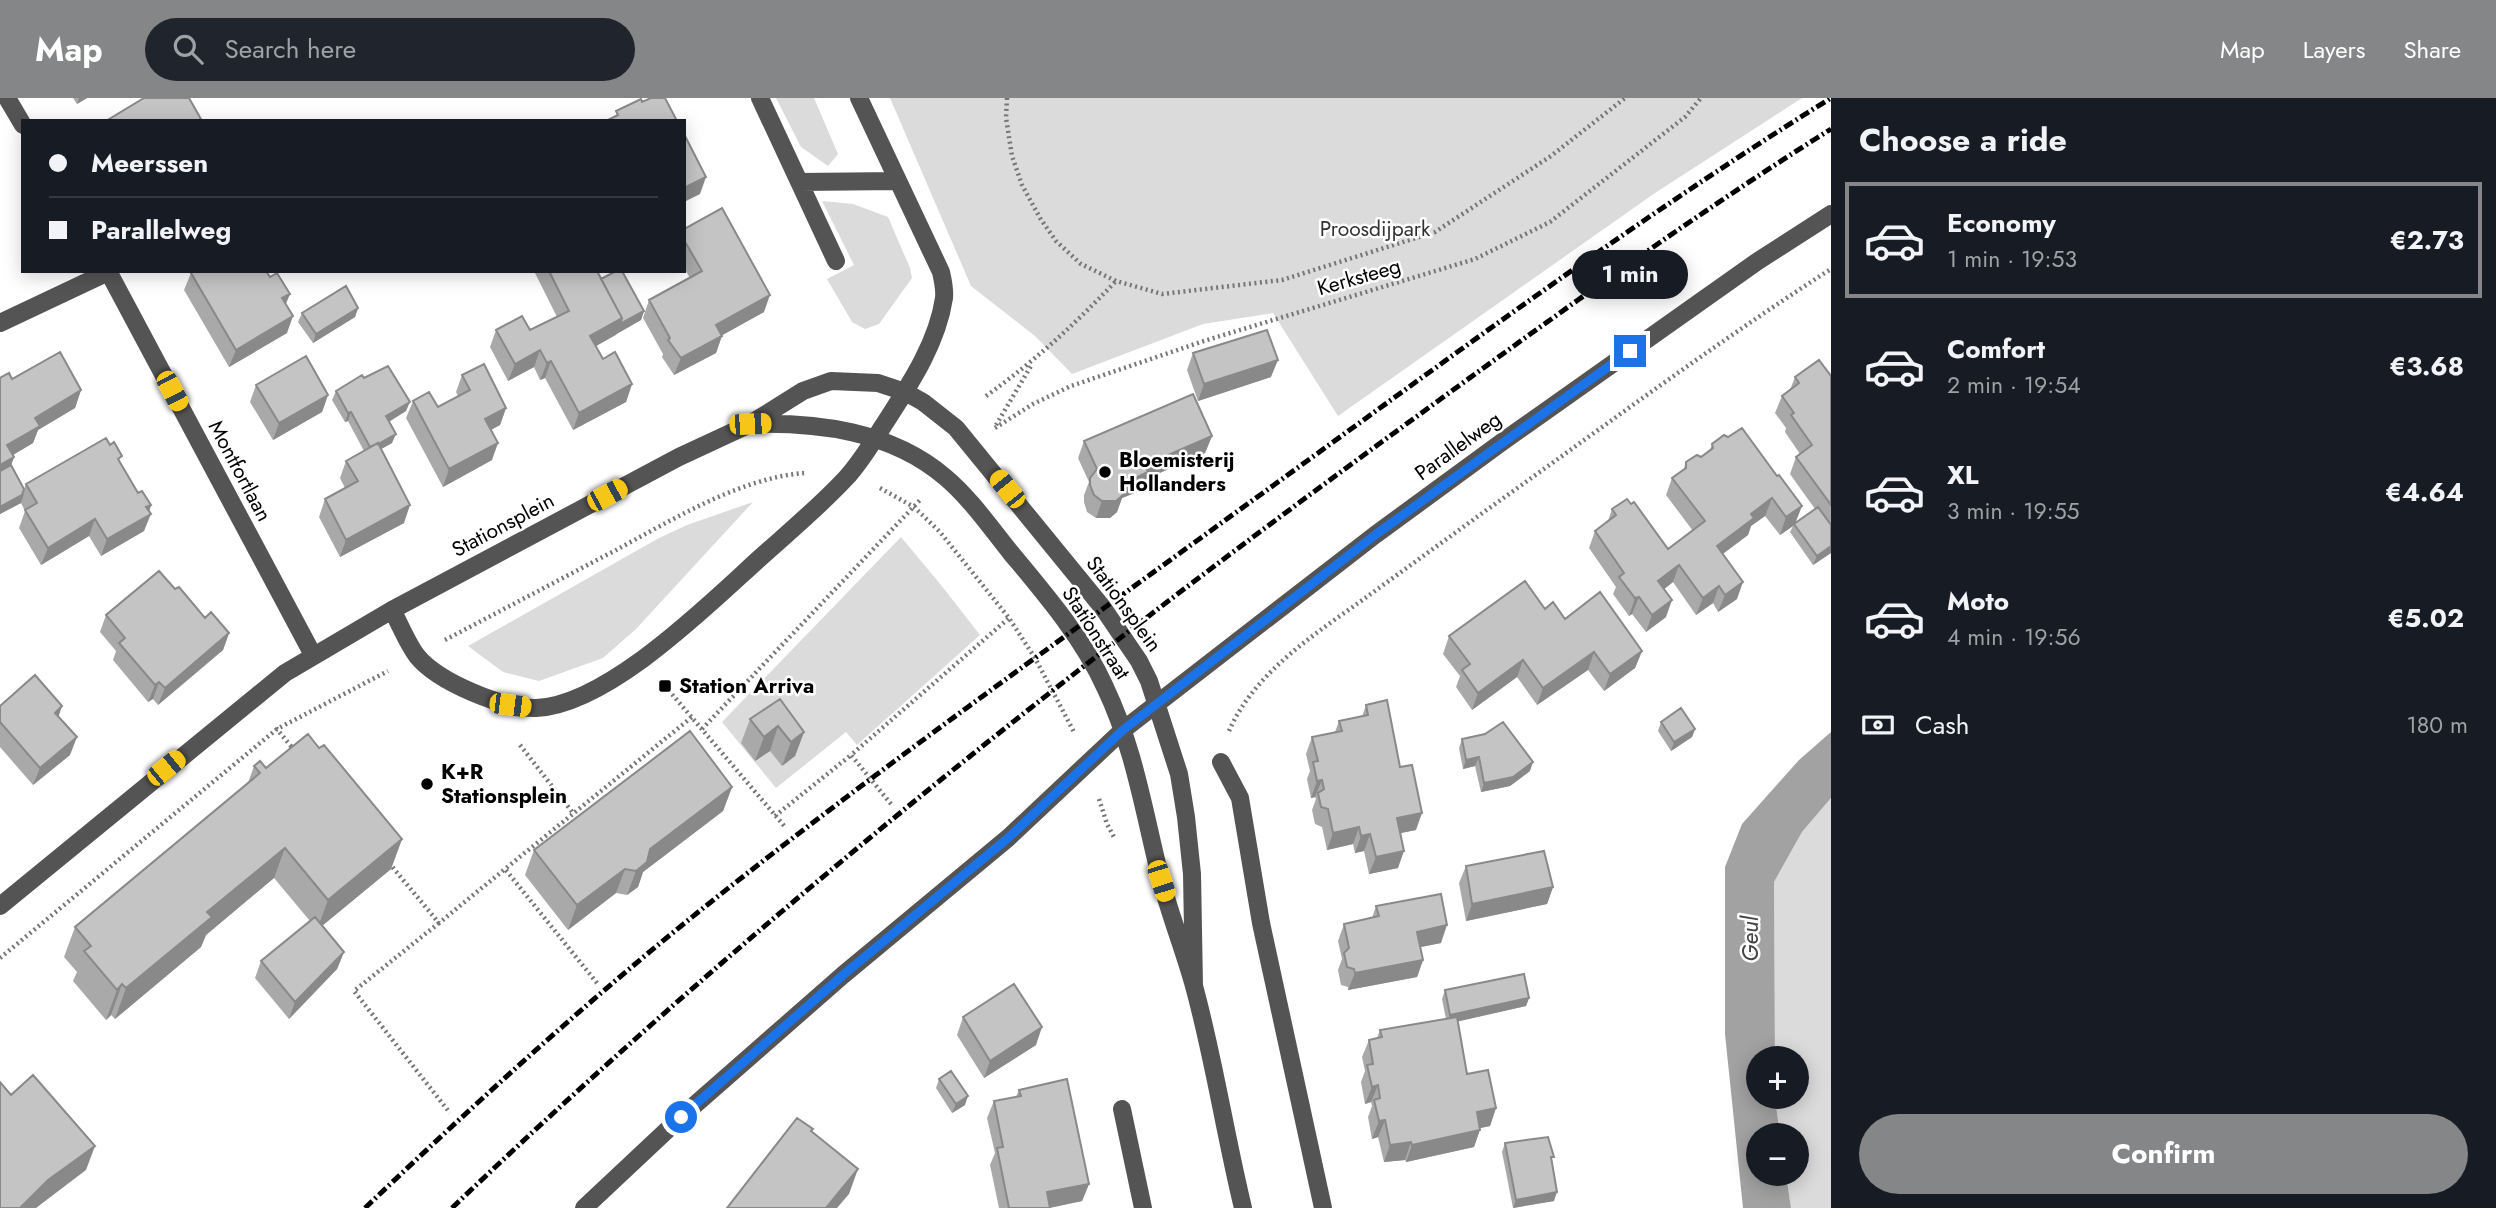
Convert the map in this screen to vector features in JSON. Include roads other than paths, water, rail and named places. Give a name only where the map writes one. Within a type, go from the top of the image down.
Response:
[{"type":"street","points":[[7,98],[21,122]]},
{"type":"street","points":[[760,98],[836,261]]},
{"type":"street","points":[[392,610],[416,655],[426,665],[465,689],[510,705],[537,708],[589,692],[640,663],[726,589],[848,476],[905,392],[929,345],[944,295],[940,272],[859,98]]},
{"type":"street","points":[[800,182],[897,181]]},
{"type":"street","name":"Parallelweg","points":[[583,1208],[681,1117],[833,984],[1008,838],[1123,730],[1375,535],[1502,442],[1758,261],[1831,214]]},
{"type":"street","points":[[0,323],[104,273]]},
{"type":"street","name":"Montfortlaan","points":[[109,273],[313,655]]},
{"type":"street","name":"Stationsplein","points":[[0,906],[250,699],[313,655],[679,457],[750,424],[803,391],[831,381],[878,383],[905,392],[940,413],[956,428],[1103,608],[1139,661],[1158,704],[1179,774],[1192,874],[1195,986]]},
{"type":"street","name":"Stationstraat","points":[[750,424],[819,425],[875,438],[928,464],[967,499],[1072,631],[1098,672],[1123,730],[1141,786],[1161,881],[1195,986],[1243,1208]]},
{"type":"street","points":[[1221,762],[1240,798],[1261,923],[1323,1208]]},
{"type":"street","points":[[1122,1109],[1143,1208]]},
{"type":"water","name":"Geul","points":[[1831,732],[1831,798],[1802,832],[1774,882],[1775,1046],[1746,1046],[1746,1109],[1777,1109],[1778,1123],[1746,1123],[1746,1186],[1788,1186],[1791,1208],[1743,1208],[1725,1034],[1725,867],[1742,824],[1799,760]]},
{"type":"railway","points":[[365,1208],[595,998],[691,918],[860,787],[1524,304],[1676,199],[1831,98]]},
{"type":"railway","points":[[452,1208],[675,1004],[905,809],[1022,715],[1262,531],[1493,361],[1660,242],[1831,129]]},
{"type":"place","name":"Bloemisterij Hollanders","points":[[1105,472]]},
{"type":"place","name":"Station Arriva","points":[[665,686]]},
{"type":"place","name":"K+R Stationsplein","points":[[427,784]]},
{"type":"park label","name":"Proosdijpark","points":[[1375,229]]}]
